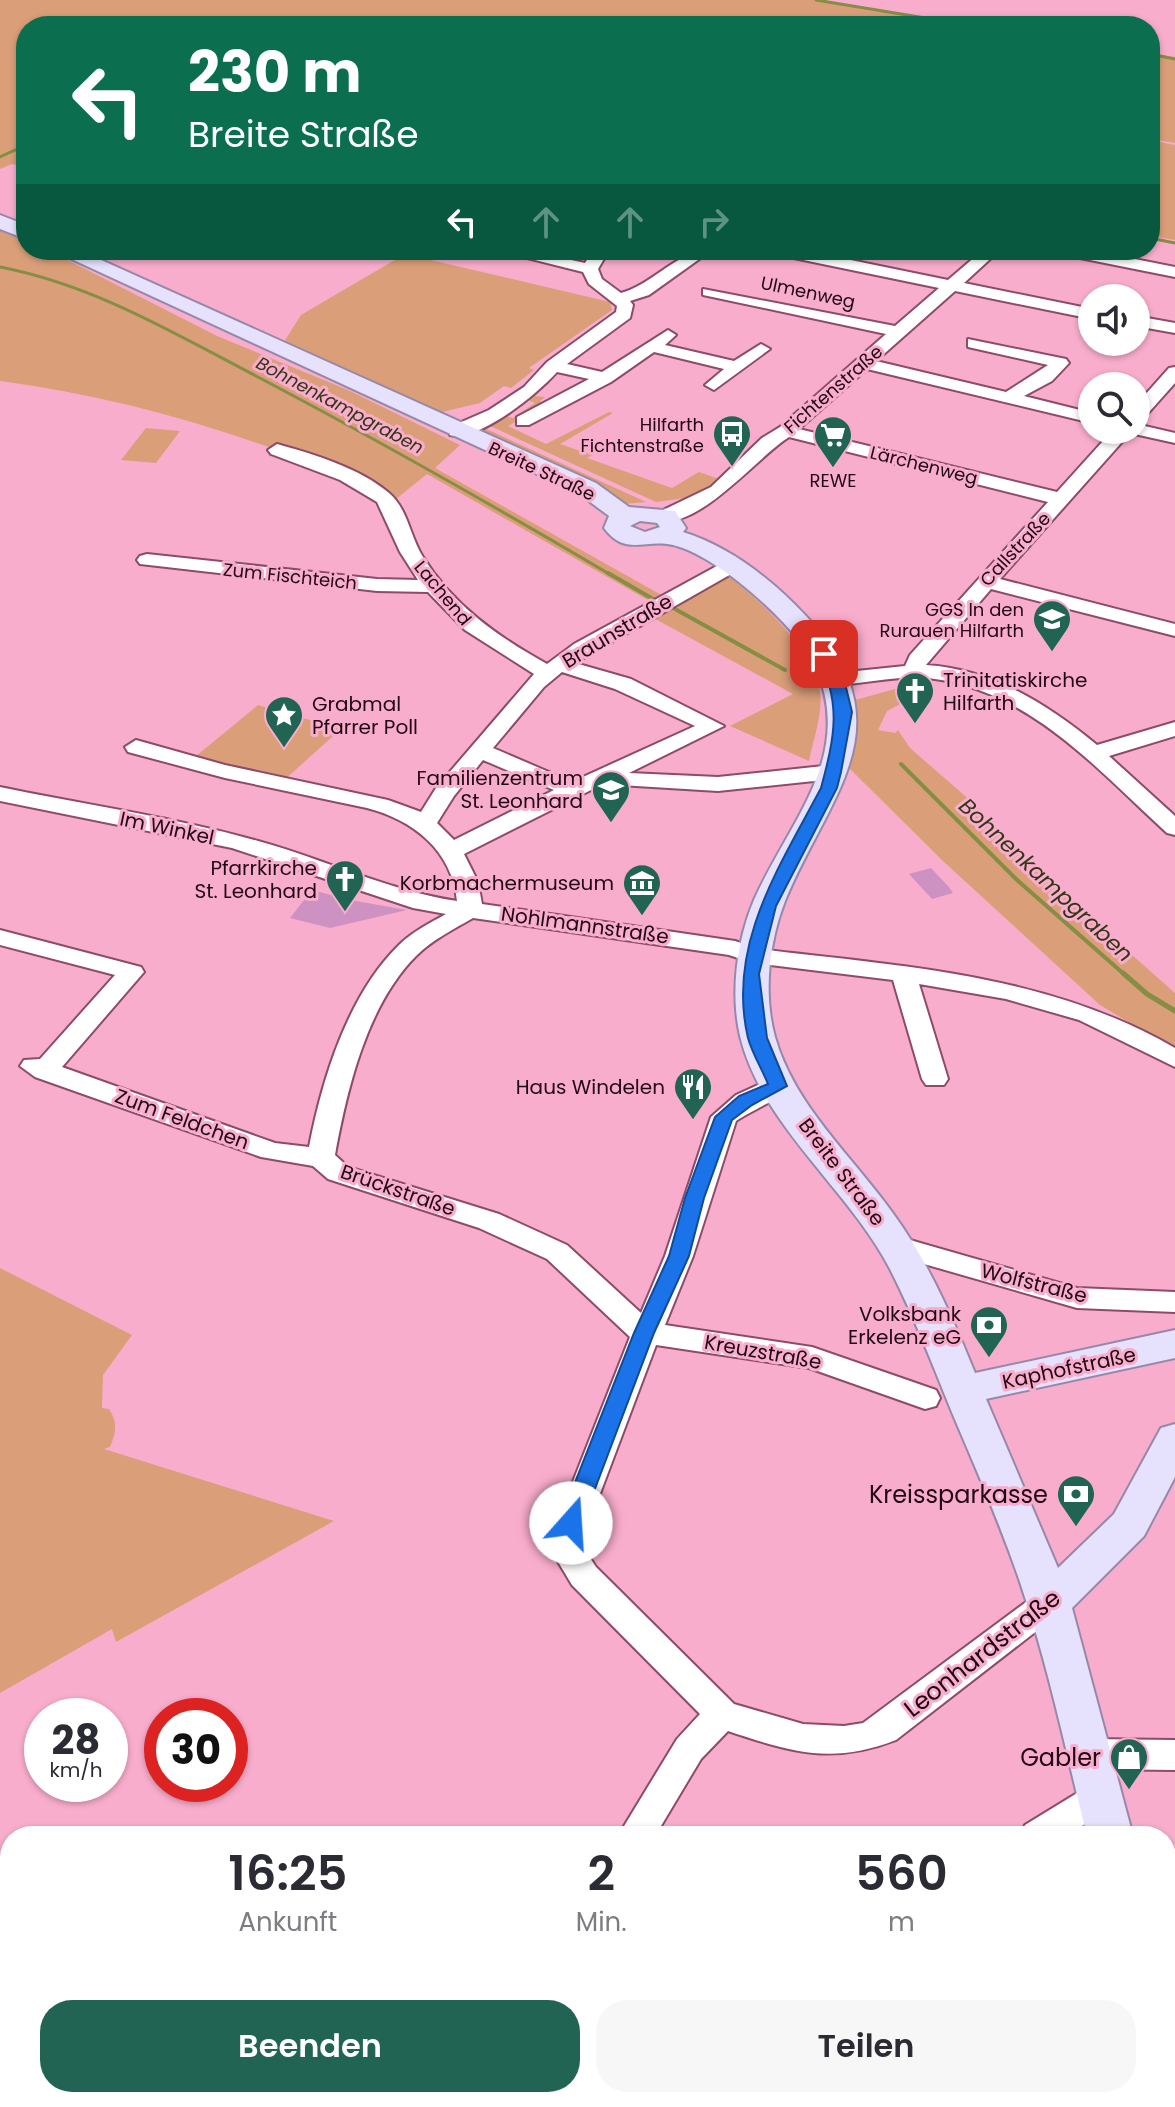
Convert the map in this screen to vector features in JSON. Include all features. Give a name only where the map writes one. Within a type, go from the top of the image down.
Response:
[{"type":"main road","name":"Breite Straße","points":[[84,260],[587,488],[625,516],[617,525],[625,535],[645,539],[665,526],[710,550],[733,565],[797,620],[835,673],[844,712],[829,788],[767,906],[753,956],[750,974],[758,1038],[778,1086],[846,1174],[896,1246],[944,1394],[1049,1603],[1099,1795]]},
{"type":"main road","name":"Kaphofstraße","points":[[944,1394],[1175,1344]]},
{"type":"main road","name":"Leonhardstraße","points":[[1049,1603],[1129,1525],[1175,1439]]},
{"type":"street","points":[[549,260],[590,269]]},
{"type":"street","points":[[590,269],[595,260]]},
{"type":"street","points":[[619,299],[643,292],[689,260]]},
{"type":"street","points":[[832,260],[1078,311]]},
{"type":"street","name":"Fichtenstraße","points":[[665,526],[711,496],[768,442],[786,431],[980,260]]},
{"type":"street","points":[[1115,260],[1175,272]]},
{"type":"street","points":[[456,431],[495,414],[530,391],[553,366],[624,314],[627,309],[595,281],[590,269]]},
{"type":"street","name":"Ulmenweg","points":[[709,292],[898,332]]},
{"type":"street","points":[[1150,324],[1175,328]]},
{"type":"street","points":[[523,421],[605,378],[668,335]]},
{"type":"street","points":[[974,343],[1060,363],[1046,377],[1008,398]]},
{"type":"street","points":[[650,346],[737,367]]},
{"type":"street","points":[[714,385],[761,349]]},
{"type":"street","points":[[865,363],[1078,415]]},
{"type":"street","points":[[553,366],[605,378]]},
{"type":"street","points":[[1150,401],[1174,376]]},
{"type":"street","name":"Lärchenweg","points":[[786,431],[1061,499]]},
{"type":"street","points":[[1150,432],[1175,438]]},
{"type":"street","name":"Callstraße","points":[[914,671],[917,659],[984,581],[1110,444]]},
{"type":"street","name":"Lachend","points":[[277,450],[360,484],[386,499],[412,556],[434,586],[482,636],[554,669],[623,684],[713,726],[604,778]]},
{"type":"street","name":"Zum Fischteich","points":[[147,560],[363,583],[434,586]]},
{"type":"street","name":"Braunstraße","points":[[425,825],[444,793],[554,669],[581,648],[733,565]]},
{"type":"street","points":[[984,581],[1175,630]]},
{"type":"street","points":[[835,673],[914,671],[955,675],[1004,690],[1054,722],[1175,828]]},
{"type":"street","points":[[1091,754],[1125,747],[1175,729]]},
{"type":"street","points":[[136,747],[189,764],[387,808],[425,825],[451,851],[469,886],[470,909]]},
{"type":"street","points":[[480,750],[572,790]]},
{"type":"street","points":[[451,851],[572,790],[604,778],[718,784],[833,772]]},
{"type":"street","name":"Im Winkel","points":[[0,794],[236,842],[293,858],[422,903],[470,909]]},
{"type":"street","name":"Nohlmannstraße","points":[[470,909],[721,946],[753,956],[904,975],[1018,994],[1090,1014],[1175,1059]]},
{"type":"street","name":"Brückstraße","points":[[470,909],[408,951],[377,987],[345,1068],[321,1158],[338,1173],[489,1221],[557,1252],[644,1333]]},
{"type":"street","name":"Zum Feldchen","points":[[0,937],[132,972],[39,1068],[271,1151],[321,1158]]},
{"type":"street","points":[[904,975],[935,1079]]},
{"type":"street","points":[[642,1826],[689,1749],[722,1714],[584,1576],[564,1545],[577,1502],[644,1333],[679,1256],[695,1198],[724,1117],[745,1101],[778,1086]]},
{"type":"street","name":"Wolfstraße","points":[[896,1246],[1077,1298],[1175,1302]]},
{"type":"street","name":"Kreuzstraße","points":[[644,1333],[812,1358],[944,1394]]},
{"type":"street","name":"Leonhardstraße","points":[[722,1714],[777,1734],[848,1743],[865,1740],[884,1730],[1049,1603]]},
{"type":"street","points":[[1053,1826],[1099,1795],[1175,1755]]},
{"type":"shaded area","points":[[0,0],[821,0],[918,16],[16,16],[16,165],[0,169]]},
{"type":"shaded area","points":[[1160,55],[1175,57],[1175,143],[1160,141]]},
{"type":"shaded area","points":[[1160,142],[1175,145],[1175,240],[1160,238]]},
{"type":"shaded area","points":[[0,228],[16,235],[16,260],[68,260],[217,336],[348,390],[460,445],[435,468],[665,597],[653,603],[427,474],[396,499],[301,459],[202,425],[102,399],[0,381]]},
{"type":"shaded area","points":[[395,260],[431,260],[610,302],[612,310],[529,368],[534,370],[511,388],[504,386],[480,403],[438,413],[282,345],[301,315]]},
{"type":"shaded area","points":[[533,396],[545,397],[540,401],[544,406],[508,426],[546,444],[609,412],[613,413],[560,444],[592,455],[587,458],[672,488],[699,472],[719,479],[693,497],[656,502],[488,425],[505,416],[513,418],[535,403],[528,400]]},
{"type":"shaded area","points":[[482,427],[646,502],[623,504],[480,432]]},
{"type":"shaded area","points":[[146,428],[180,431],[156,463],[121,460]]},
{"type":"shaded area","points":[[728,576],[784,627],[816,676],[820,709],[809,761],[730,726],[793,694],[648,615]]},
{"type":"shaded area","points":[[895,689],[919,694],[887,711],[878,730],[895,733],[898,730],[910,748],[980,809],[1026,861],[1175,993],[1175,1050],[1100,1005],[944,862],[844,763],[857,722],[855,700]]},
{"type":"shaded area","points":[[258,705],[341,729],[283,781],[190,761]]},
{"type":"shaded area","points":[[0,1268],[132,1335],[103,1375],[102,1408],[109,1409],[115,1428],[110,1447],[104,1449],[334,1521],[116,1642],[112,1629],[0,1693]]},
{"type":"building","points":[[931,868],[953,893],[932,899],[909,874]]},
{"type":"building","name":"Pfarrkirche St. Leonhard","points":[[312,890],[407,910],[330,928],[290,918]]},
{"type":"waterway","points":[[816,0],[913,16]]},
{"type":"waterway","points":[[1160,56],[1175,59]]},
{"type":"waterway","points":[[0,157],[16,150]]},
{"type":"waterway","points":[[1160,240],[1175,243]]},
{"type":"waterway","name":"Bohnenkampgraben","points":[[0,267],[67,285],[163,327],[390,448],[611,575]]},
{"type":"waterway","name":"Bohnenkampgraben","points":[[608,573],[653,599]]},
{"type":"waterway","name":"Bohnenkampgraben","points":[[675,609],[785,670]]},
{"type":"waterway","name":"Bohnenkampgraben","points":[[901,764],[1016,879],[1125,975]]},
{"type":"waterway","name":"Bohnenkampgraben","points":[[1123,973],[1147,994],[1175,1011]]},
{"type":"place","name":"Hilfarth Fichtenstraße","points":[[732,468]]},
{"type":"place","name":"REWE","points":[[833,469]]},
{"type":"place","name":"GGS In den Rurauen Hilfarth","points":[[1052,653]]},
{"type":"place","name":"Trinitatiskirche Hilfarth","points":[[915,725]]},
{"type":"place","name":"Grabmal Pfarrer Poll","points":[[284,749]]},
{"type":"place","name":"Familienzentrum St. Leonhard","points":[[611,824]]},
{"type":"place","name":"Pfarrkirche St. Leonhard","points":[[345,913]]},
{"type":"place","name":"Korbmachermuseum","points":[[642,917]]},
{"type":"place","name":"Haus Windelen","points":[[693,1121]]},
{"type":"place","name":"Volksbank Erkelenz eG","points":[[989,1359]]},
{"type":"place","name":"Kreissparkasse","points":[[1076,1528]]},
{"type":"place","name":"Gabler","points":[[1129,1791]]},
{"type":"route","points":[[571,1523],[644,1333],[679,1256],[695,1198],[724,1117],[745,1101],[778,1086],[758,1038],[750,974],[767,906],[813,822],[833,772],[844,712],[837,679],[824,654]]}]
